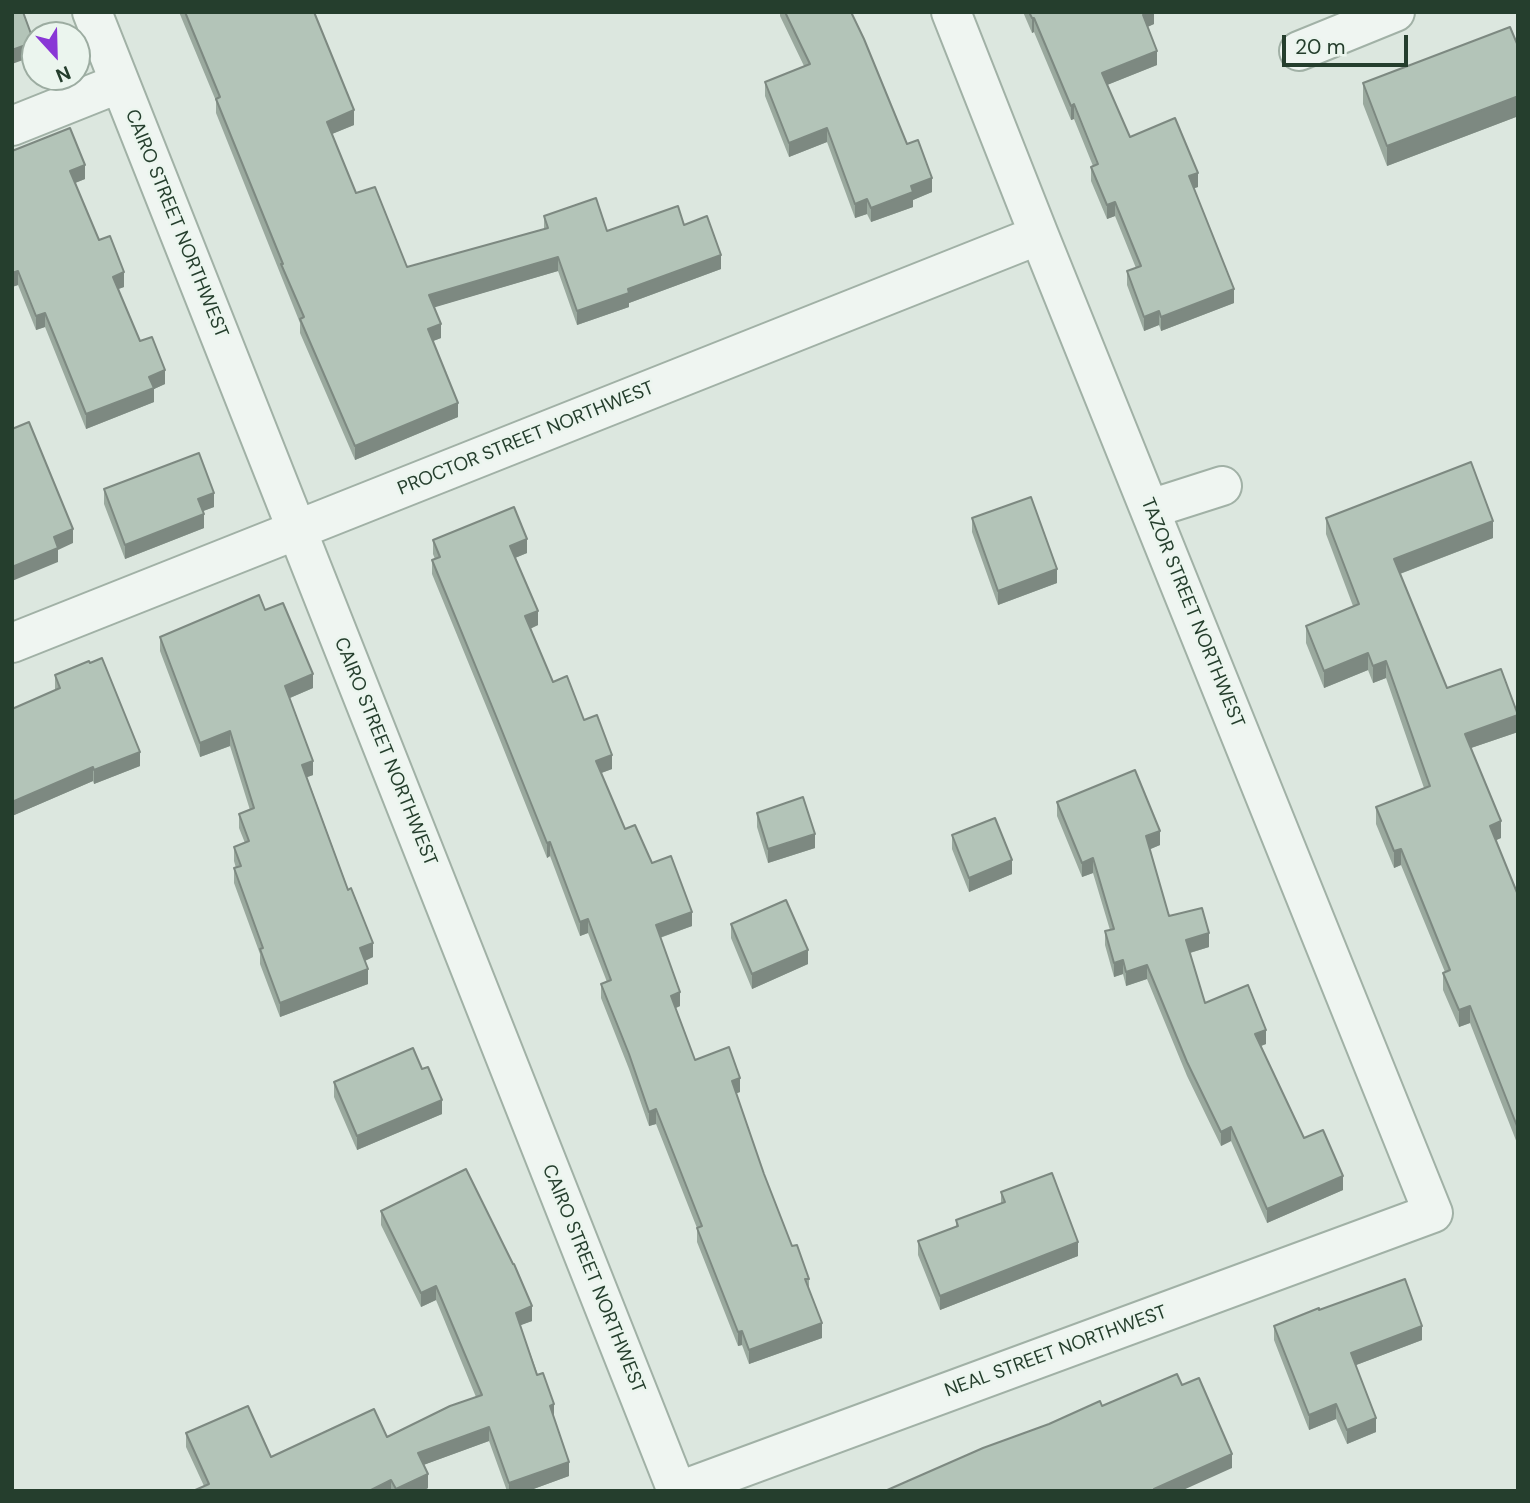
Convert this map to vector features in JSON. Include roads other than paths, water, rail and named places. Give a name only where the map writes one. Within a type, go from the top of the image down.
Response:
[{"type":"street","name":"CAIRO STREET NORTHWEST","points":[[92,12],[678,1491]]},
{"type":"street","name":"TAZOR STREET NORTHWEST","points":[[951,12],[1433,1213]]},
{"type":"street","points":[[1299,51],[1395,12]]},
{"type":"street","points":[[12,126],[120,83]]},
{"type":"street","name":"PROCTOR STREET NORTHWEST","points":[[12,643],[1039,235]]},
{"type":"street","points":[[1150,509],[1222,486]]},
{"type":"street","name":"NEAL STREET NORTHWEST","points":[[678,1491],[1433,1213]]}]
